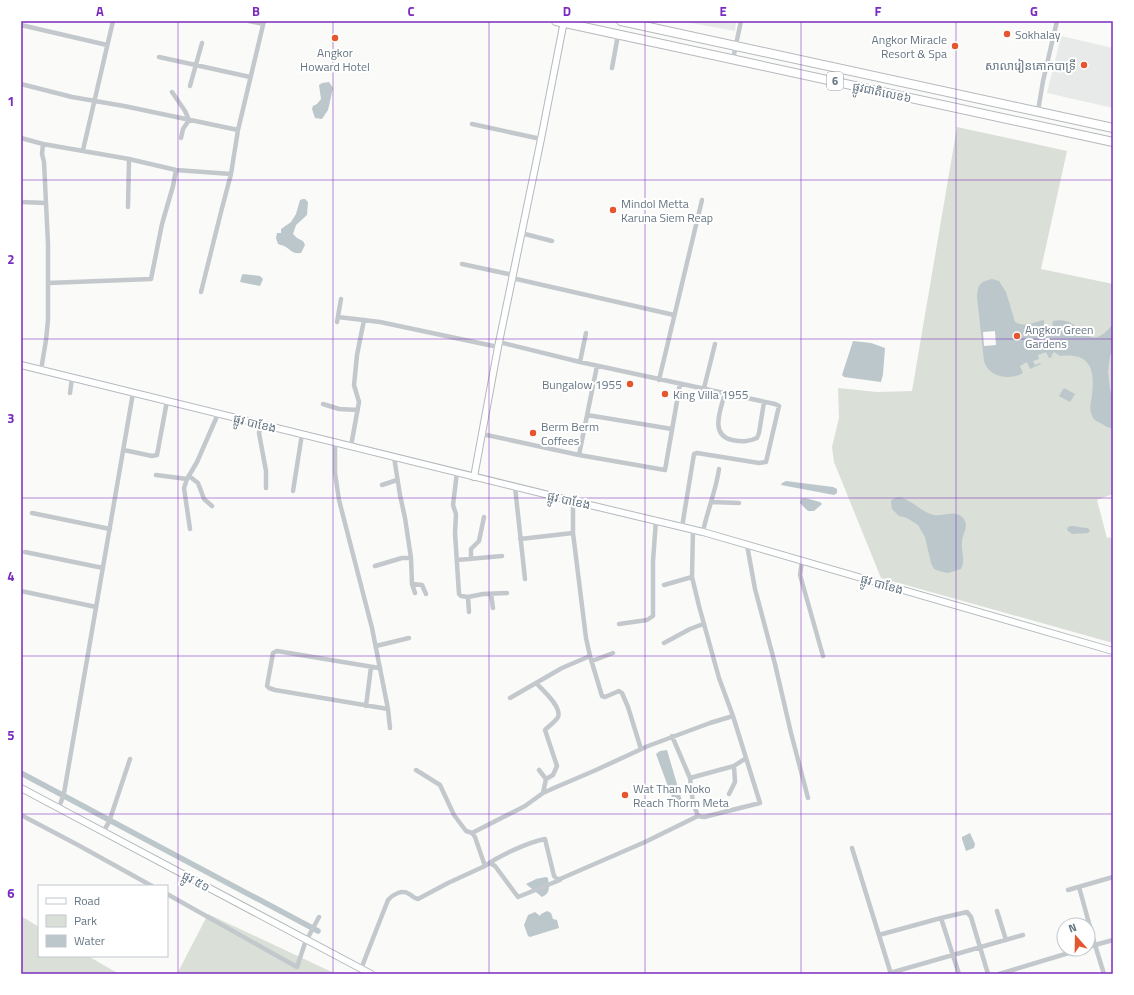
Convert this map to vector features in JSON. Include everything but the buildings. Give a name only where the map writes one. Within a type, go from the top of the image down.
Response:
[{"type":"highway","name":"ផ្លូវជាតិលេខ៦","points":[[620,21],[1113,128]]},
{"type":"highway","name":"ផ្លូវជាតិលេខ៦","points":[[561,22],[1113,142]]},
{"type":"street","points":[[83,150],[113,21]]},
{"type":"street","points":[[201,292],[231,174],[238,130],[264,22],[249,21]]},
{"type":"street","points":[[733,59],[741,21]]},
{"type":"street","points":[[1038,111],[1043,81],[1057,21]]},
{"type":"street","points":[[474,476],[512,276],[542,139],[561,22]]},
{"type":"street","points":[[21,25],[107,44]]},
{"type":"street","points":[[612,68],[618,35]]},
{"type":"street","points":[[190,86],[202,43]]},
{"type":"street","points":[[159,57],[250,77]]},
{"type":"street","points":[[21,84],[72,97],[238,130]]},
{"type":"street","points":[[172,92],[185,111],[189,120]]},
{"type":"street","points":[[181,138],[183,129],[189,120]]},
{"type":"street","points":[[472,124],[542,139]]},
{"type":"street","points":[[21,138],[43,144],[83,150],[176,170],[231,174]]},
{"type":"street","points":[[41,370],[48,330],[48,244],[42,151],[43,144]]},
{"type":"street","points":[[128,207],[129,159]]},
{"type":"street","points":[[48,283],[151,279],[162,224],[176,170]]},
{"type":"street","points":[[659,380],[702,200]]},
{"type":"street","points":[[21,202],[46,203]]},
{"type":"street","points":[[521,233],[552,241]]},
{"type":"street","points":[[462,264],[674,315]]},
{"type":"street","points":[[341,299],[337,320],[364,320],[499,345],[775,404],[779,408],[766,462],[695,454],[693,456],[682,527]]},
{"type":"street","points":[[351,446],[359,402],[354,385],[357,355],[364,320]]},
{"type":"street","points":[[580,362],[586,333]]},
{"type":"street","points":[[704,388],[715,344]]},
{"type":"street","name":"ផ្លូវ បាខែង","points":[[21,365],[703,532],[1113,651]]},
{"type":"street","points":[[579,456],[597,366]]},
{"type":"street","points":[[70,392],[72,378]]},
{"type":"street","points":[[482,434],[579,456],[665,470],[680,384]]},
{"type":"street","points":[[59,805],[64,793],[133,393]]},
{"type":"street","points":[[725,393],[718,427],[721,434],[726,438],[747,442],[757,438],[760,433],[764,402]]},
{"type":"street","points":[[124,450],[152,456],[157,455],[167,401]]},
{"type":"street","points":[[323,404],[339,410],[358,410]]},
{"type":"street","points":[[190,529],[183,492],[218,414]]},
{"type":"street","points":[[587,415],[672,429]]},
{"type":"street","points":[[261,424],[259,433],[266,466],[266,488]]},
{"type":"street","points":[[293,492],[302,434]]},
{"type":"street","points":[[335,442],[335,473],[339,500],[376,646],[388,709],[390,728]]},
{"type":"street","points":[[394,457],[411,558],[412,584],[414,592]]},
{"type":"street","points":[[703,532],[719,469]]},
{"type":"street","points":[[457,472],[453,505],[456,514],[455,533],[459,594],[461,596],[468,597],[507,593]]},
{"type":"street","points":[[156,475],[188,478],[198,483],[204,499],[212,506]]},
{"type":"street","points":[[382,485],[397,480]]},
{"type":"street","points":[[515,487],[525,580]]},
{"type":"street","points":[[573,501],[573,533],[586,638],[591,659],[602,696],[605,697],[619,691],[622,693],[641,749]]},
{"type":"street","points":[[711,502],[739,503]]},
{"type":"street","points":[[32,513],[110,529]]},
{"type":"street","points":[[471,559],[471,549],[479,541],[484,517]]},
{"type":"street","points":[[619,624],[647,620],[653,616],[652,561],[656,520]]},
{"type":"street","points":[[490,863],[495,866],[518,897],[645,842],[698,816],[704,817],[760,802],[733,716],[719,678],[703,624],[692,577],[693,530]]},
{"type":"street","points":[[520,539],[573,533]]},
{"type":"street","points":[[747,545],[755,589],[808,798]]},
{"type":"street","points":[[24,552],[103,568]]},
{"type":"street","points":[[457,560],[502,556]]},
{"type":"street","points":[[376,566],[402,558],[411,558]]},
{"type":"street","points":[[802,561],[800,575],[822,656]]},
{"type":"street","points":[[664,585],[692,577]]},
{"type":"street","points":[[412,584],[422,584],[426,594]]},
{"type":"street","points":[[21,591],[96,607]]},
{"type":"street","points":[[491,594],[493,608]]},
{"type":"street","points":[[468,597],[469,612]]},
{"type":"street","points":[[664,643],[703,624]]},
{"type":"street","points":[[376,646],[409,638]]},
{"type":"street","points":[[379,668],[277,651],[273,653],[267,686],[268,688],[275,690],[388,709]]},
{"type":"street","points":[[510,698],[562,668],[613,652]]},
{"type":"street","points":[[366,706],[371,667]]},
{"type":"street","points":[[536,684],[551,700],[559,712],[555,720],[545,730],[557,766],[553,775],[546,778]]},
{"type":"street","points":[[472,833],[525,806],[543,794],[641,749],[672,736],[733,716]]},
{"type":"street","points":[[672,736],[690,778],[693,803],[698,816]]},
{"type":"street","points":[[690,778],[734,766],[746,758]]},
{"type":"street","points":[[102,832],[108,823],[130,759]]},
{"type":"street","points":[[729,794],[735,782],[734,766]]},
{"type":"street","points":[[416,770],[440,785],[454,815],[466,831],[472,833],[475,837],[485,866]]},
{"type":"street","points":[[539,770],[546,778]]},
{"type":"street","points":[[543,794],[546,778]]},
{"type":"street","name":"ផ្លូវ ៥១","points":[[21,788],[59,805],[102,832],[306,942],[371,974]]},
{"type":"street","points":[[21,815],[150,885]]},
{"type":"street","points":[[361,969],[388,900],[390,897],[398,893],[405,892],[418,899],[485,866],[505,854],[545,839],[554,876],[560,880]]},
{"type":"street","points":[[852,848],[890,973],[1023,935]]},
{"type":"street","points":[[1068,890],[1113,877]]},
{"type":"street","points":[[1079,887],[1087,917]]},
{"type":"street","points":[[168,895],[296,967],[311,931],[319,917]]},
{"type":"street","points":[[997,911],[1006,940]]},
{"type":"street","points":[[879,935],[963,912],[968,912],[971,917],[988,974]]},
{"type":"street","points":[[941,918],[959,974]]},
{"type":"street","points":[[1096,945],[1113,940]]},
{"type":"street","points":[[1096,948],[1104,974]]},
{"type":"street","points":[[999,974],[1056,957]]},
{"type":"shaded area","points":[[680,21],[736,21],[735,31]]},
{"type":"shaded area","name":"សាលារៀនគោកបាទ្រី","points":[[1061,36],[1113,48],[1113,108],[1047,93]]},
{"type":"green space","name":"Angkor Green Gardens","points":[[957,127],[1067,151],[1041,269],[1113,284],[1113,494],[1097,500],[1107,538],[1110,537],[1113,539],[1113,643],[881,578],[834,462],[832,447],[839,418],[838,388],[877,392],[912,391]]},
{"type":"green space","points":[[208,914],[336,974],[177,974]]},
{"type":"green space","points":[[21,916],[38,926],[38,957],[90,957],[119,974],[21,974]]},
{"type":"water","points":[[329,82],[333,88],[328,110],[322,119],[315,118],[312,109],[313,106],[321,99],[319,85]]},
{"type":"water","points":[[303,199],[308,202],[307,215],[296,225],[293,234],[303,241],[305,245],[301,253],[295,253],[278,244],[276,238],[277,233],[281,233],[281,229],[291,222],[296,214],[300,200]]},
{"type":"water","points":[[243,274],[260,276],[263,279],[260,286],[240,282]]},
{"type":"water","points":[[992,279],[999,281],[1006,292],[1015,322],[1019,324],[1026,325],[1044,320],[1044,328],[1052,328],[1053,321],[1063,321],[1072,323],[1090,337],[1096,337],[1104,334],[1113,324],[1113,348],[1110,356],[1108,371],[1113,399],[1113,428],[1107,427],[1096,421],[1092,416],[1090,407],[1093,385],[1091,370],[1084,360],[1078,357],[1060,356],[1054,352],[1051,356],[1053,357],[1049,358],[1046,352],[1038,355],[1039,359],[1033,361],[1035,365],[1041,364],[1030,369],[1027,362],[1020,366],[1023,373],[1018,375],[1006,377],[990,371],[984,361],[977,297],[980,285],[984,281]]},
{"type":"water","points":[[853,341],[871,343],[885,348],[881,382],[844,377],[842,375]]},
{"type":"water","points":[[1064,388],[1075,394],[1070,402],[1059,396]]},
{"type":"water","points":[[786,481],[833,487],[837,489],[837,493],[834,495],[781,485]]},
{"type":"water","points":[[898,497],[908,500],[924,511],[934,515],[956,514],[963,518],[966,527],[962,539],[963,562],[961,569],[948,573],[934,569],[931,563],[925,537],[918,525],[907,518],[899,516],[892,509],[891,501]]},
{"type":"water","points":[[805,498],[820,502],[822,504],[814,511],[808,511],[800,503],[801,499]]},
{"type":"water","points":[[1068,527],[1088,528],[1090,531],[1088,533],[1072,534],[1067,530]]},
{"type":"water","points":[[667,750],[682,801],[680,804],[676,804],[673,800],[656,754],[660,751]]},
{"type":"water","points":[[970,833],[975,844],[974,848],[966,851],[962,837]]},
{"type":"water","points":[[548,878],[549,889],[547,894],[542,897],[526,884],[536,879]]},
{"type":"water","points":[[547,911],[551,913],[553,919],[557,920],[559,928],[530,937],[528,936],[524,925],[528,915],[535,912],[540,916]]},
{"type":"pier","points":[[995,331],[996,345],[984,346],[983,332]]},
{"type":"waterway","points":[[21,773],[318,931]]},
{"type":"place","name":"Sokhalay","points":[[1007,34]]},
{"type":"place","name":"Angkor Howard Hotel","points":[[335,38]]},
{"type":"place","name":"Angkor Miracle Resort & Spa","points":[[955,46]]},
{"type":"place","name":"សាលារៀនគោកបាទ្រី","points":[[1084,65]]},
{"type":"place","name":"Mindol Metta Karuna Siem Reap","points":[[613,210]]},
{"type":"place","name":"Angkor Green Gardens","points":[[1017,336]]},
{"type":"place","name":"Bungalow 1955","points":[[630,384]]},
{"type":"place","name":"King Villa 1955","points":[[665,394]]},
{"type":"place","name":"Berm Berm Coffees","points":[[533,433]]},
{"type":"place","name":"Wat Than Noko Reach Thorm Meta","points":[[625,795]]}]
